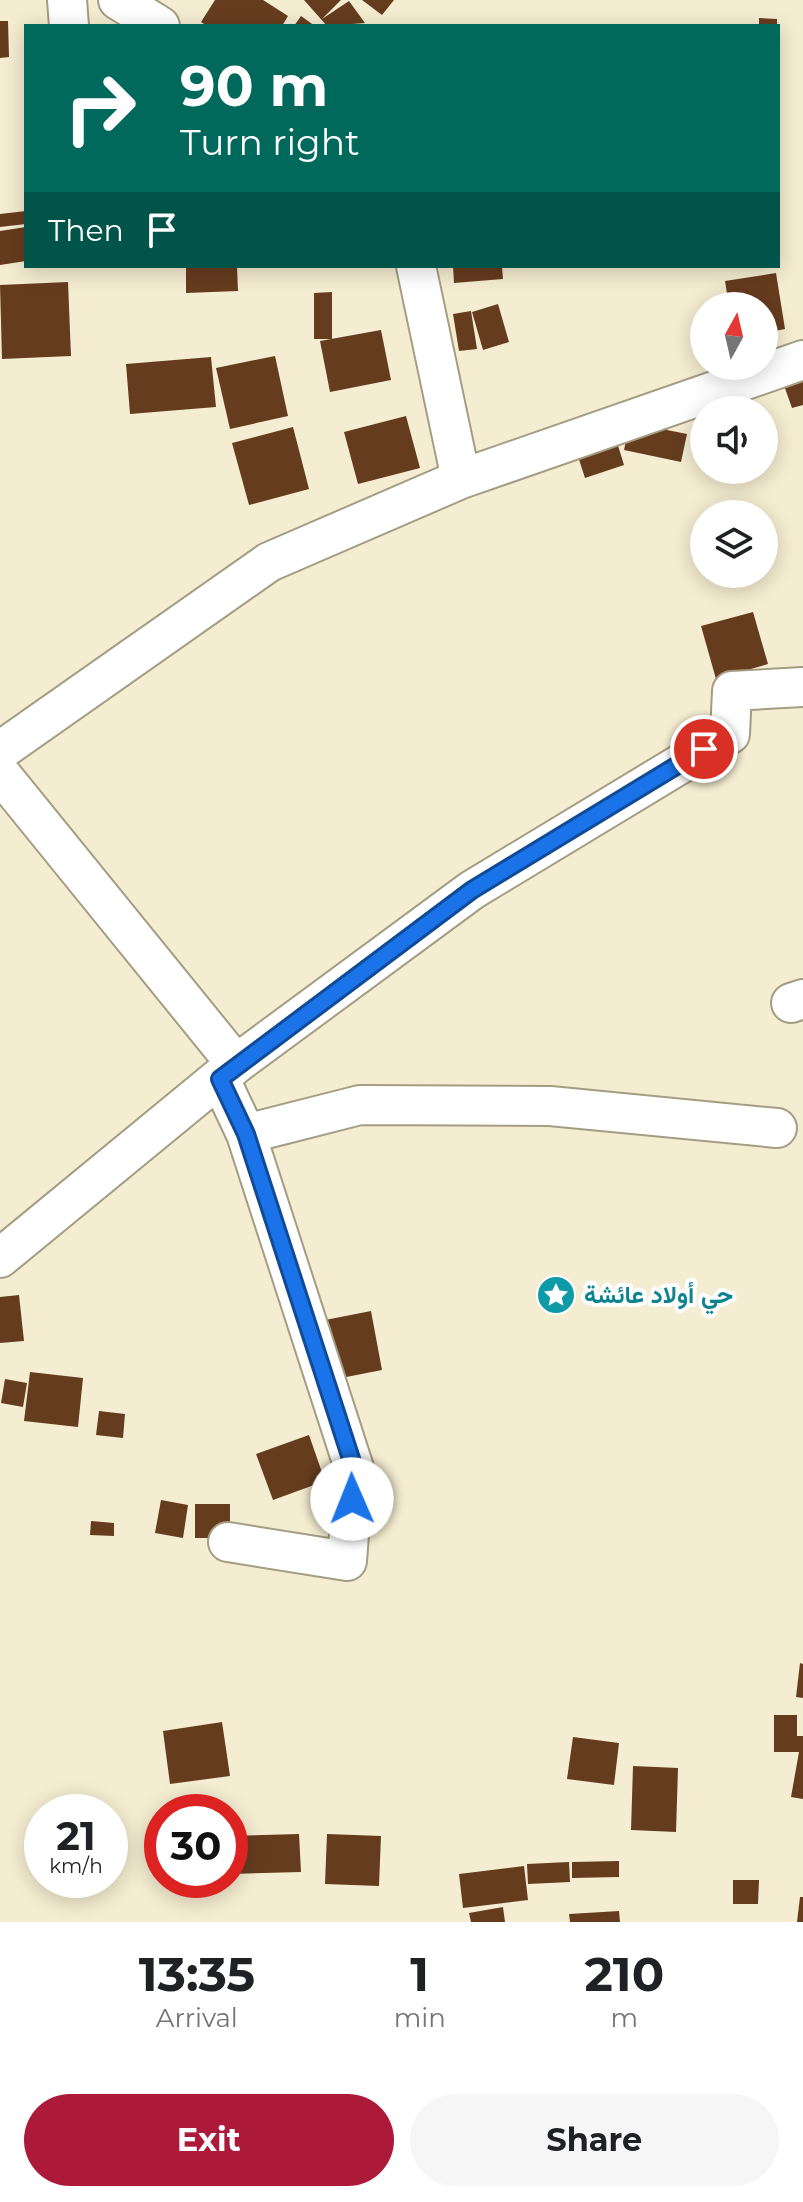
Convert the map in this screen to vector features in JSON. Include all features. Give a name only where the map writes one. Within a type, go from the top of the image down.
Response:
[{"type":"street","points":[[67,0],[69,24]]},
{"type":"street","points":[[118,0],[157,24]]},
{"type":"street","points":[[416,268],[461,479]]},
{"type":"street","points":[[0,751],[269,562],[461,479],[803,360]]},
{"type":"street","points":[[0,1258],[228,1072],[472,890],[730,734],[732,691],[803,687]]},
{"type":"street","points":[[0,773],[228,1072],[354,1468],[347,1561],[228,1542]]},
{"type":"street","points":[[246,1134],[360,1105],[550,1106],[777,1128]]},
{"type":"building","points":[[215,0],[263,0],[288,16],[283,24],[201,22]]},
{"type":"building","points":[[304,0],[341,0],[322,19],[349,1],[365,23],[352,24],[325,24]]},
{"type":"building","points":[[362,0],[394,0],[382,15]]},
{"type":"building","points":[[301,16],[312,24],[295,24]]},
{"type":"building","points":[[759,18],[777,19],[777,24],[759,24]]},
{"type":"building","points":[[0,21],[8,21],[9,57],[0,58]]},
{"type":"building","points":[[24,211],[24,224],[0,227],[0,214]]},
{"type":"building","points":[[24,227],[24,261],[0,265],[0,231]]},
{"type":"building","points":[[186,268],[237,268],[238,291],[186,293]]},
{"type":"building","points":[[453,268],[502,268],[503,279],[454,283]]},
{"type":"building","points":[[776,273],[785,329],[778,330],[778,292],[727,292],[725,281]]},
{"type":"building","points":[[68,282],[71,356],[2,359],[0,285]]},
{"type":"building","points":[[332,292],[332,339],[314,339],[314,293]]},
{"type":"building","points":[[498,304],[509,342],[483,350],[472,312]]},
{"type":"building","points":[[471,311],[477,349],[459,351],[453,314]]},
{"type":"building","points":[[381,330],[391,380],[330,392],[320,341]]},
{"type":"building","points":[[803,354],[803,405],[792,408],[778,362]]},
{"type":"building","points":[[275,356],[288,416],[230,429],[216,368]]},
{"type":"building","points":[[211,357],[216,407],[130,414],[126,364]]},
{"type":"building","points":[[633,407],[670,415],[667,430],[687,434],[681,462],[624,450]]},
{"type":"building","points":[[406,416],[420,468],[358,484],[344,432]]},
{"type":"building","points":[[612,426],[624,465],[585,478],[572,438]]},
{"type":"building","points":[[293,427],[309,489],[249,505],[232,443]]},
{"type":"building","points":[[753,612],[768,664],[716,679],[701,626]]},
{"type":"building","points":[[19,1295],[24,1341],[0,1343],[0,1297]]},
{"type":"building","points":[[371,1311],[382,1370],[326,1381],[315,1322]]},
{"type":"building","points":[[30,1372],[83,1378],[78,1427],[24,1421]]},
{"type":"building","points":[[5,1379],[27,1383],[23,1407],[1,1403]]},
{"type":"building","points":[[99,1411],[125,1414],[123,1438],[96,1435]]},
{"type":"building","points":[[309,1435],[325,1481],[273,1500],[256,1454]]},
{"type":"building","points":[[161,1500],[188,1505],[183,1538],[155,1533]]},
{"type":"building","points":[[195,1504],[230,1504],[230,1538],[195,1538]]},
{"type":"building","points":[[91,1521],[114,1523],[114,1536],[90,1535]]},
{"type":"building","points":[[800,1663],[803,1664],[803,1698],[796,1697]]},
{"type":"building","points":[[774,1715],[797,1715],[797,1736],[803,1736],[803,1799],[791,1797],[799,1752],[774,1752]]},
{"type":"building","points":[[222,1722],[230,1776],[170,1784],[163,1731]]},
{"type":"building","points":[[573,1737],[619,1743],[614,1785],[567,1779]]},
{"type":"building","points":[[633,1766],[678,1768],[676,1832],[631,1830]]},
{"type":"building","points":[[299,1834],[301,1872],[248,1873],[248,1835]]},
{"type":"building","points":[[327,1834],[381,1836],[379,1886],[325,1884]]},
{"type":"building","points":[[619,1861],[619,1877],[572,1878],[572,1862]]},
{"type":"building","points":[[569,1862],[570,1882],[528,1884],[527,1864]]},
{"type":"building","points":[[524,1866],[528,1900],[463,1908],[459,1874]]},
{"type":"building","points":[[733,1880],[759,1880],[758,1904],[733,1904]]},
{"type":"building","points":[[800,1897],[803,1897],[803,1922],[797,1922]]},
{"type":"building","points":[[503,1907],[505,1922],[471,1922],[469,1913]]},
{"type":"building","points":[[619,1911],[620,1922],[570,1922],[569,1914]]},
{"type":"place","name":"حي أولاد عائشة","points":[[556,1295]]},
{"type":"route","points":[[352,1499],[354,1468],[246,1134],[220,1079],[472,890],[704,749]]}]
